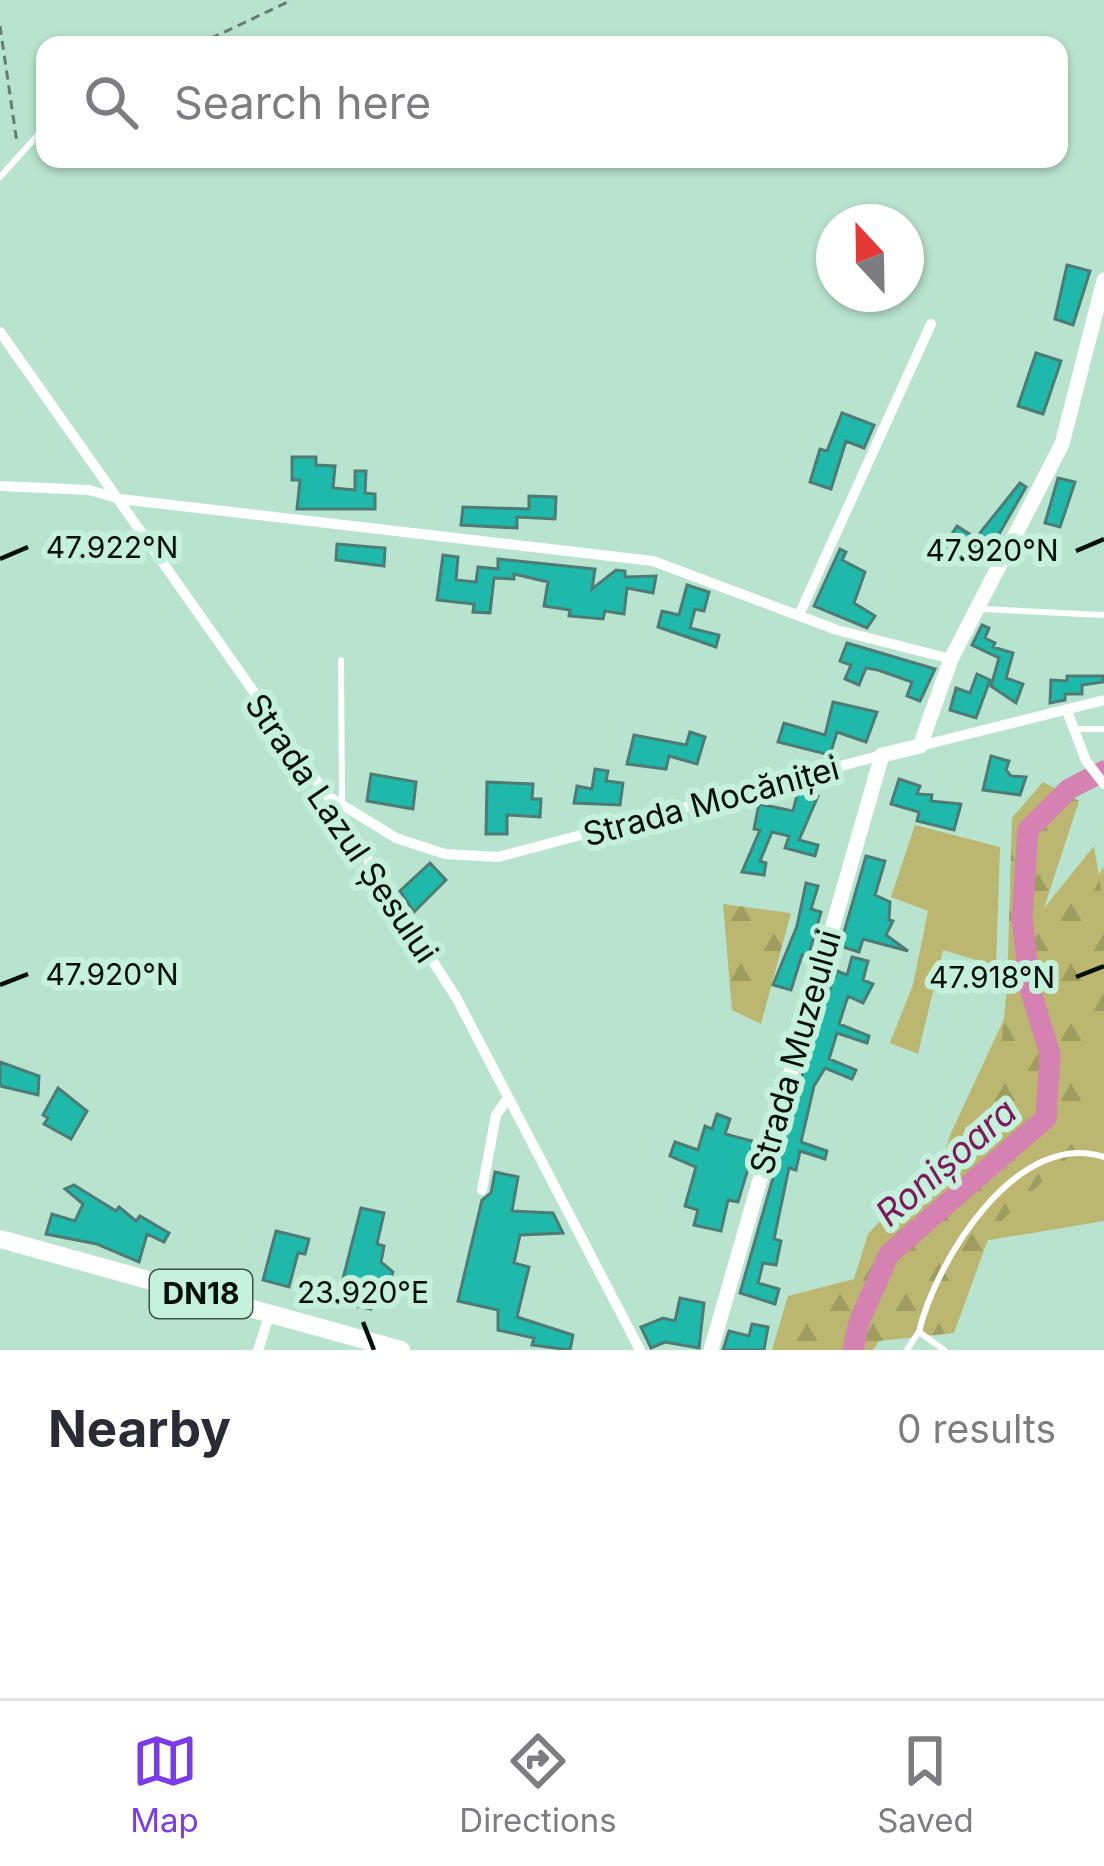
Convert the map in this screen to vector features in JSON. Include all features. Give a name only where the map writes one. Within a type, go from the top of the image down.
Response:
[{"type":"main road","name":"DN18","points":[[0,1239],[401,1350]]},
{"type":"street","points":[[920,746],[951,659],[1062,444],[1104,280]]},
{"type":"street","points":[[799,615],[931,324]]},
{"type":"street","name":"Strada Lazul Șesului","points":[[0,332],[328,796],[457,998],[640,1350]]},
{"type":"street","points":[[0,487],[89,490],[120,500],[653,561],[799,615],[951,659]]},
{"type":"street","name":"Strada Mocăniței","points":[[328,796],[396,838],[445,854],[498,857],[1104,700]]},
{"type":"street","points":[[1067,711],[1087,761],[1101,781]]},
{"type":"street","name":"Strada Muzeului","points":[[712,1350],[882,755]]},
{"type":"street","points":[[482,1190],[496,1115],[508,1098]]},
{"type":"street","points":[[258,1350],[270,1313]]},
{"type":"lane","points":[[0,177],[36,137]]},
{"type":"lane","points":[[975,608],[1054,617],[1104,616]]},
{"type":"lane","points":[[341,660],[342,803]]},
{"type":"lane","points":[[1074,729],[1104,729]]},
{"type":"lane","points":[[907,1350],[919,1332],[938,1277],[997,1193],[1025,1168],[1058,1154],[1104,1157]]},
{"type":"lane","points":[[919,1332],[944,1350]]},
{"type":"path","points":[[216,36],[292,0]]},
{"type":"path","points":[[0,26],[19,157]]},
{"type":"green space","points":[[1043,782],[1079,801],[1044,908],[1094,846],[1104,908],[1104,1030],[1081,1029],[1082,1144],[991,1231],[954,1333],[879,1341],[873,1350],[772,1350],[788,1296],[854,1279],[868,1234],[996,1097],[1007,988],[1012,818]]},
{"type":"green space","points":[[915,825],[1000,847],[996,966],[943,950],[918,1054],[890,1043],[913,985],[928,911],[891,897]]},
{"type":"green space","points":[[1104,867],[1104,1221],[918,1252],[950,1135],[1026,972]]},
{"type":"green space","points":[[723,904],[791,913],[761,1024],[732,1010]]},
{"type":"building","points":[[1067,265],[1090,271],[1073,325],[1055,319]]},
{"type":"building","points":[[1036,353],[1061,361],[1043,414],[1018,406]]},
{"type":"building","points":[[842,413],[874,425],[864,448],[846,441],[831,489],[810,482],[820,449],[827,451]]},
{"type":"building","points":[[292,457],[316,457],[316,465],[335,466],[333,488],[355,490],[355,471],[366,471],[365,493],[375,494],[375,509],[297,509],[300,480],[292,480]]},
{"type":"building","points":[[1058,478],[1075,482],[1060,527],[1045,523]]},
{"type":"building","points":[[1020,483],[1026,487],[987,555],[973,548],[965,560],[944,546],[957,526],[976,538]]},
{"type":"building","points":[[529,496],[556,497],[555,519],[517,517],[517,528],[461,525],[463,507],[529,509]]},
{"type":"building","points":[[337,544],[385,548],[384,566],[336,560]]},
{"type":"building","points":[[840,549],[846,552],[842,560],[865,572],[854,603],[875,616],[867,628],[814,606]]},
{"type":"building","points":[[443,555],[458,557],[456,580],[476,582],[478,567],[498,569],[498,559],[595,569],[592,589],[616,570],[625,571],[625,577],[656,576],[653,593],[627,588],[624,614],[605,611],[603,619],[569,616],[570,610],[544,606],[548,582],[514,574],[514,579],[494,578],[490,613],[473,612],[474,604],[437,600]]},
{"type":"building","points":[[687,585],[709,592],[704,611],[695,609],[690,628],[719,635],[716,647],[658,627],[662,611],[679,615]]},
{"type":"building","points":[[982,625],[989,628],[985,638],[995,643],[993,647],[1013,653],[1006,678],[1023,684],[1016,703],[991,686],[999,658],[972,645]]},
{"type":"building","points":[[847,643],[935,669],[920,701],[907,696],[912,682],[878,670],[866,668],[859,685],[845,679],[851,665],[840,661]]},
{"type":"building","points":[[977,674],[990,680],[976,718],[950,710],[956,688],[970,693]]},
{"type":"building","points":[[1067,676],[1103,676],[1103,682],[1082,685],[1082,694],[1065,694],[1065,700],[1050,703],[1051,680],[1067,681]]},
{"type":"building","points":[[833,702],[877,712],[866,742],[837,732],[830,755],[778,742],[784,723],[825,735]]},
{"type":"building","points":[[690,732],[705,737],[697,764],[669,756],[666,769],[627,764],[634,735],[686,745]]},
{"type":"building","points":[[991,756],[1009,761],[1006,770],[1011,776],[1026,777],[1020,795],[983,790]]},
{"type":"building","points":[[595,769],[608,771],[606,781],[623,783],[620,805],[574,803],[577,786],[592,789]]},
{"type":"building","points":[[371,774],[416,782],[413,809],[367,801]]},
{"type":"building","points":[[899,779],[920,786],[917,794],[932,795],[931,801],[961,804],[954,830],[917,821],[919,812],[891,804]]},
{"type":"building","points":[[487,782],[533,784],[532,799],[541,799],[540,817],[507,815],[507,834],[486,834]]},
{"type":"building","points":[[798,791],[818,796],[799,840],[818,845],[815,856],[785,848],[789,836],[772,832],[760,861],[766,863],[764,875],[742,872],[760,830],[754,829],[759,804],[793,811]]},
{"type":"building","points":[[866,856],[885,861],[875,895],[890,902],[889,920],[893,921],[886,935],[908,951],[863,939],[859,952],[840,946]]},
{"type":"building","points":[[430,863],[446,880],[414,912],[400,891]]},
{"type":"building","points":[[806,883],[818,886],[811,909],[821,912],[808,957],[802,955],[791,990],[773,985],[797,926]]},
{"type":"building","points":[[852,957],[868,961],[863,980],[873,984],[863,1003],[848,996],[839,1024],[869,1036],[867,1043],[837,1033],[829,1059],[856,1070],[852,1079],[825,1068],[814,1086],[801,1142],[827,1151],[825,1159],[800,1151],[796,1170],[789,1168],[774,1239],[781,1241],[776,1265],[763,1263],[758,1283],[779,1289],[775,1304],[740,1293],[821,1010],[837,971],[847,975]]},
{"type":"building","points":[[0,1062],[39,1076],[38,1095],[0,1086]]},
{"type":"building","points":[[58,1088],[87,1111],[71,1139],[44,1124],[48,1118],[43,1115]]},
{"type":"building","points":[[717,1114],[730,1119],[725,1134],[756,1142],[738,1202],[728,1200],[721,1231],[694,1225],[698,1210],[685,1206],[696,1167],[670,1156],[675,1142],[698,1150],[705,1126],[712,1129]]},
{"type":"building","points":[[495,1172],[518,1177],[512,1211],[553,1213],[563,1233],[520,1235],[514,1263],[529,1267],[517,1317],[573,1335],[570,1350],[532,1345],[534,1338],[498,1330],[498,1310],[458,1301],[482,1200],[491,1193]]},
{"type":"building","points":[[74,1185],[116,1211],[119,1207],[136,1221],[140,1216],[169,1233],[164,1242],[147,1234],[139,1262],[97,1244],[46,1234],[52,1214],[75,1221],[83,1204],[65,1189]]},
{"type":"building","points":[[361,1208],[384,1213],[377,1244],[384,1246],[381,1262],[393,1272],[388,1286],[376,1287],[371,1309],[337,1302]]},
{"type":"building","points":[[276,1231],[309,1239],[305,1254],[298,1253],[289,1287],[263,1280]]},
{"type":"building","points":[[680,1298],[704,1303],[699,1348],[665,1342],[651,1348],[641,1327],[663,1318],[675,1321]]},
{"type":"building","points":[[752,1324],[768,1327],[764,1350],[723,1350],[729,1331],[749,1336]]},
{"type":"waterway","name":"Ronișoara","points":[[853,1350],[859,1322],[889,1254],[1046,1118],[1050,1054],[1030,989],[1022,918],[1028,830],[1069,789],[1104,771]]}]
